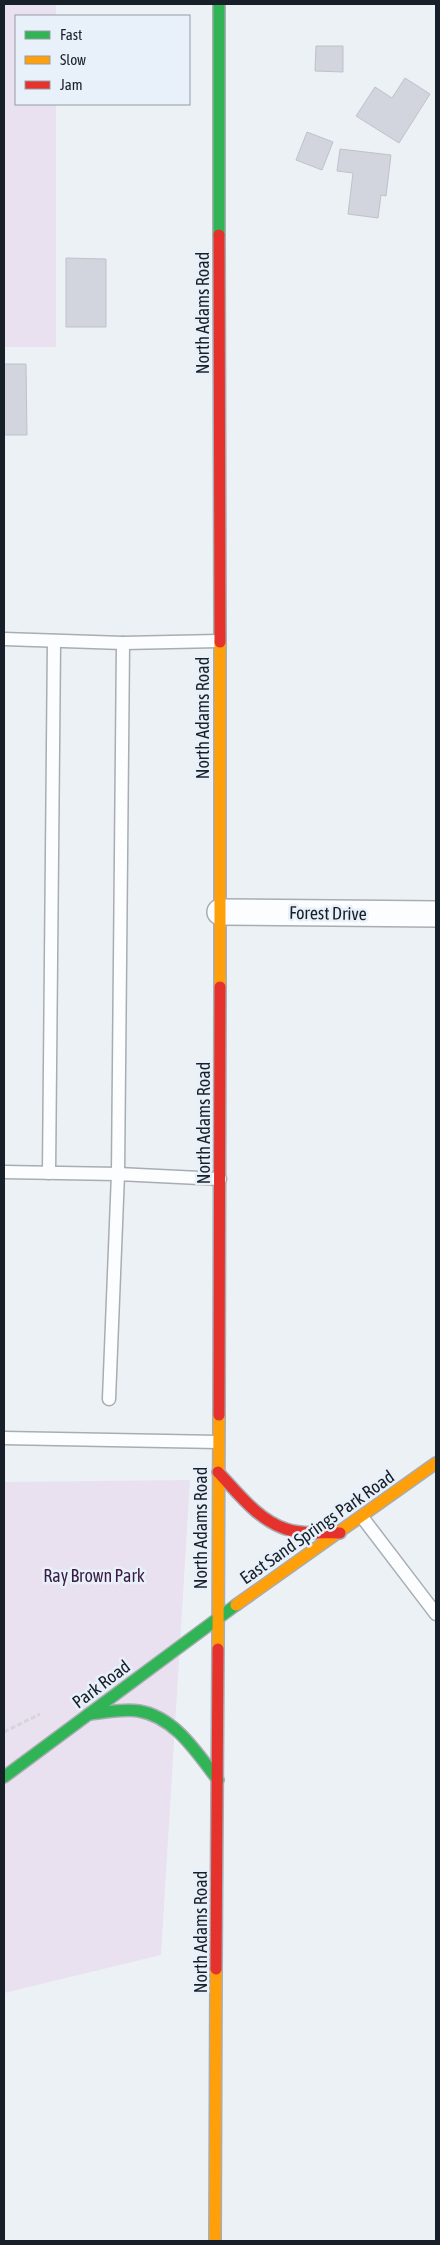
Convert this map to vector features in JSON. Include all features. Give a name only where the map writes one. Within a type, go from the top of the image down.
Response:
[{"type":"main road","name":"North Adams Road","points":[[215,2241],[220,1179],[219,4]]},
{"type":"main road","name":"East Sand Springs Park Road","points":[[218,1618],[436,1463]]},
{"type":"main road","points":[[218,1472],[263,1516],[276,1524],[297,1531],[340,1533]]},
{"type":"main road","name":"Park Road","points":[[4,1777],[218,1618]]},
{"type":"main road","points":[[89,1714],[137,1711],[150,1713],[164,1720],[181,1736],[218,1780]]},
{"type":"street","name":"Forest Drive","points":[[220,912],[436,914]]},
{"type":"lane","points":[[4,639],[123,643],[219,641]]},
{"type":"lane","points":[[49,1173],[54,640]]},
{"type":"lane","points":[[109,1400],[118,1174],[123,643]]},
{"type":"lane","points":[[4,1172],[118,1174],[220,1179]]},
{"type":"lane","points":[[4,1438],[218,1442]]},
{"type":"lane","points":[[362,1517],[436,1614]]},
{"type":"green space","points":[[4,4],[56,4],[56,15],[15,15],[15,105],[56,105],[56,347],[4,347]]},
{"type":"green space","name":"Ray Brown Park","points":[[190,1480],[161,1955],[4,1993],[4,1482]]},
{"type":"building","points":[[316,46],[343,46],[343,72],[315,71]]},
{"type":"building","points":[[405,78],[430,94],[399,143],[356,116],[375,87],[392,98]]},
{"type":"building","points":[[307,132],[333,142],[322,170],[296,160]]},
{"type":"building","points":[[340,149],[391,155],[386,196],[381,195],[378,218],[348,214],[353,173],[337,171]]},
{"type":"building","points":[[66,258],[106,259],[106,327],[66,327]]},
{"type":"building","points":[[4,364],[26,364],[27,435],[4,435]]},
{"type":"traffic: fast","points":[[219,4],[219,235]]},
{"type":"traffic: fast","points":[[4,1777],[236,1605]]},
{"type":"traffic: fast","points":[[89,1714],[133,1710],[152,1715],[164,1721],[184,1738],[218,1780]]},
{"type":"traffic: slow","points":[[220,642],[220,987]]},
{"type":"traffic: slow","points":[[218,1649],[219,1415]]},
{"type":"traffic: slow","points":[[236,1605],[436,1463]]},
{"type":"traffic: slow","points":[[215,2241],[216,1969]]},
{"type":"traffic: jam","points":[[219,235],[220,642]]},
{"type":"traffic: jam","points":[[219,1415],[220,987]]},
{"type":"traffic: jam","points":[[218,1472],[257,1513],[276,1525],[299,1532],[340,1533]]},
{"type":"traffic: jam","points":[[216,1969],[218,1649]]}]
